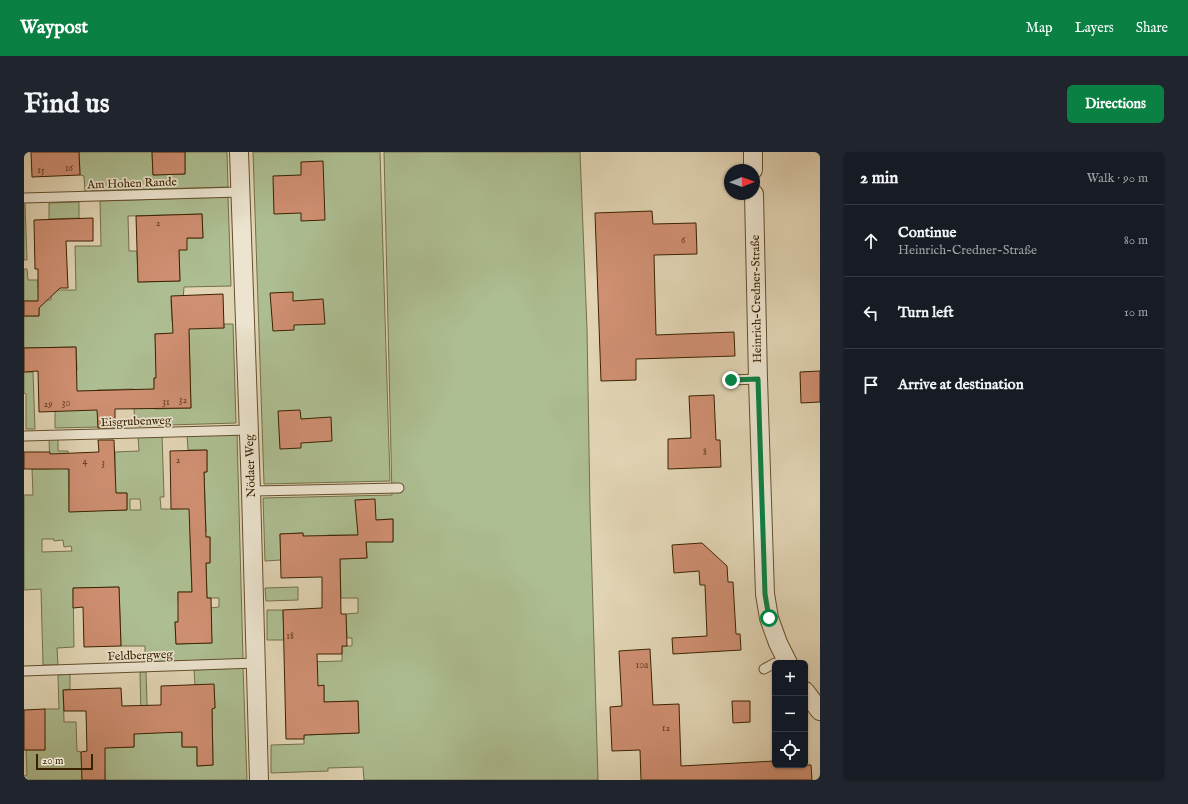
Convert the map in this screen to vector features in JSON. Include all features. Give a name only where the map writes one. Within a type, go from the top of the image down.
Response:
[{"type":"street","name":"Nödaer Weg","points":[[239,152],[251,491],[259,780]]},
{"type":"street","points":[[753,152],[753,164]]},
{"type":"street","name":"Heinrich-Credner-Straße","points":[[754,200],[765,594],[769,618],[778,643],[781,660]]},
{"type":"street","points":[[808,695],[820,711]]},
{"type":"lane","name":"Am Hohen Rande","points":[[24,198],[240,192]]},
{"type":"lane","points":[[731,380],[758,379]]},
{"type":"lane","name":"Eisgrubenweg","points":[[24,436],[249,430]]},
{"type":"lane","points":[[251,491],[399,488]]},
{"type":"lane","name":"Feldbergweg","points":[[24,670],[256,663]]},
{"type":"lane","points":[[764,669],[772,666]]},
{"type":"green space","points":[[79,152],[152,152],[153,175],[185,174],[185,152],[227,152],[228,187],[85,191],[84,176],[80,175]]},
{"type":"green space","points":[[253,152],[380,152],[390,481],[264,484]]},
{"type":"green space","points":[[384,152],[580,152],[587,329],[590,507],[598,780],[364,780],[363,767],[328,768],[328,771],[271,773],[271,745],[304,744],[304,735],[359,733],[358,701],[324,702],[324,686],[318,686],[308,662],[342,661],[342,646],[352,646],[352,638],[347,638],[346,614],[358,613],[358,598],[341,598],[340,559],[367,558],[366,535],[328,535],[303,546],[303,533],[280,534],[281,560],[265,561],[263,498],[392,495]],"holes":[[[393,519],[393,541],[373,542],[372,520]]]},
{"type":"green space","points":[[228,197],[231,286],[184,287],[183,300],[171,300],[172,321],[206,320],[224,328],[224,324],[233,324],[236,423],[135,426],[133,389],[97,390],[98,427],[55,428],[55,411],[63,371],[77,370],[76,347],[24,348],[24,316],[39,316],[39,301],[24,301],[24,269],[27,269],[28,280],[38,280],[41,300],[51,300],[51,290],[76,290],[75,246],[101,246],[100,201]],"holes":[[[202,214],[203,238],[187,238],[179,250],[180,281],[138,282],[137,251],[129,251],[128,216]],[[189,333],[191,408],[155,409],[154,378],[157,378],[155,334]]]},
{"type":"green space","points":[[79,202],[79,218],[49,219],[49,203]]},
{"type":"green space","points":[[25,203],[27,260],[24,260]]},
{"type":"green space","points":[[24,372],[33,372],[35,429],[26,429],[26,394],[24,393]]},
{"type":"green space","points":[[237,433],[243,659],[145,662],[145,646],[121,646],[119,587],[73,588],[74,647],[57,648],[58,665],[43,665],[41,589],[24,590],[24,495],[33,495],[32,469],[50,469],[49,438],[58,437],[58,451],[68,451],[69,511],[127,510],[127,493],[111,493],[115,475],[115,452],[139,451],[138,435],[162,434],[164,497],[160,497],[161,509],[177,509],[189,502],[206,532],[204,472],[207,472],[207,450],[188,450],[187,434]],"holes":[[[130,499],[140,499],[141,510],[130,510]],[[210,537],[210,563],[206,563],[207,598],[219,598],[219,607],[210,608],[212,643],[176,644],[175,622],[193,622],[178,602],[178,592],[192,592],[190,538]],[[42,539],[54,539],[54,541],[63,540],[64,547],[71,546],[72,551],[42,552]]]},
{"type":"green space","points":[[298,587],[298,600],[266,601],[265,588]]},
{"type":"green space","points":[[267,610],[283,610],[284,640],[267,640]]},
{"type":"green space","points":[[243,668],[247,780],[105,780],[104,748],[134,747],[134,729],[141,716],[140,672],[146,672],[148,733],[181,716],[182,747],[197,747],[197,766],[213,765],[212,709],[215,708],[214,685],[195,685],[194,670]]},
{"type":"green space","points":[[70,674],[70,689],[63,690],[64,722],[76,722],[77,751],[81,752],[82,780],[24,780],[24,776],[27,775],[26,750],[45,750],[44,709],[59,709],[58,675]]},
{"type":"building","points":[[31,152],[79,152],[80,175],[32,177]]},
{"type":"building","points":[[152,152],[185,152],[185,174],[153,175]]},
{"type":"building","points":[[323,161],[325,220],[301,221],[301,213],[274,214],[273,176],[301,175],[301,162]]},
{"type":"building","points":[[652,211],[653,224],[696,223],[697,254],[654,255],[656,335],[734,332],[735,356],[636,359],[636,380],[601,381],[595,213]]},
{"type":"building","points":[[202,214],[203,238],[187,238],[187,250],[179,250],[180,281],[138,282],[136,216]]},
{"type":"building","points":[[93,218],[93,241],[66,241],[68,288],[60,288],[39,308],[39,316],[24,316],[24,301],[38,301],[38,269],[35,269],[34,220]]},
{"type":"building","points":[[293,292],[293,301],[323,299],[325,324],[294,325],[294,330],[273,331],[270,293]]},
{"type":"building","points":[[223,294],[224,328],[189,329],[191,408],[115,409],[114,428],[98,428],[97,410],[39,412],[38,371],[24,372],[24,348],[76,347],[77,391],[154,389],[154,378],[156,378],[155,334],[173,333],[171,296]]},
{"type":"building","points":[[820,371],[820,402],[801,403],[800,372]]},
{"type":"building","points":[[714,395],[716,440],[720,440],[721,467],[668,469],[668,439],[691,438],[689,396]]},
{"type":"building","points":[[300,410],[301,419],[331,417],[332,441],[301,443],[301,448],[280,449],[278,411]]},
{"type":"building","points":[[98,440],[114,440],[116,493],[127,493],[127,510],[69,512],[69,469],[24,469],[24,452],[50,452],[50,454],[99,452]]},
{"type":"building","points":[[207,450],[207,472],[204,472],[206,537],[210,537],[210,563],[206,563],[207,598],[211,598],[212,643],[176,644],[175,622],[178,622],[178,592],[192,592],[189,509],[171,509],[170,451]]},
{"type":"building","points":[[375,499],[376,520],[393,519],[393,542],[366,542],[367,558],[340,559],[341,614],[346,614],[347,646],[342,646],[342,654],[317,654],[318,686],[324,685],[324,702],[358,701],[359,733],[304,735],[304,739],[286,739],[283,610],[322,608],[322,577],[281,578],[280,534],[303,533],[303,536],[358,535],[355,500]]},
{"type":"building","points":[[702,543],[727,566],[728,582],[733,582],[736,634],[740,634],[741,650],[673,654],[672,638],[707,636],[705,585],[700,585],[699,571],[674,573],[672,545]]},
{"type":"building","points":[[119,587],[121,646],[84,647],[83,607],[73,608],[73,588]]},
{"type":"building","points":[[650,649],[653,705],[679,704],[681,766],[772,761],[772,768],[808,768],[808,765],[811,765],[812,780],[641,780],[640,750],[612,751],[610,707],[622,706],[619,651]]},
{"type":"building","points":[[214,684],[215,708],[212,709],[213,765],[197,766],[197,747],[182,747],[182,732],[134,734],[134,747],[105,748],[105,780],[82,780],[81,752],[87,751],[86,711],[64,711],[63,690],[121,688],[122,706],[161,705],[161,686]]},
{"type":"building","points":[[732,701],[750,701],[750,722],[733,723]]},
{"type":"building","points":[[45,709],[45,750],[24,750],[24,710]]},
{"type":"route","points":[[731,380],[758,379],[765,594],[769,618]]}]
